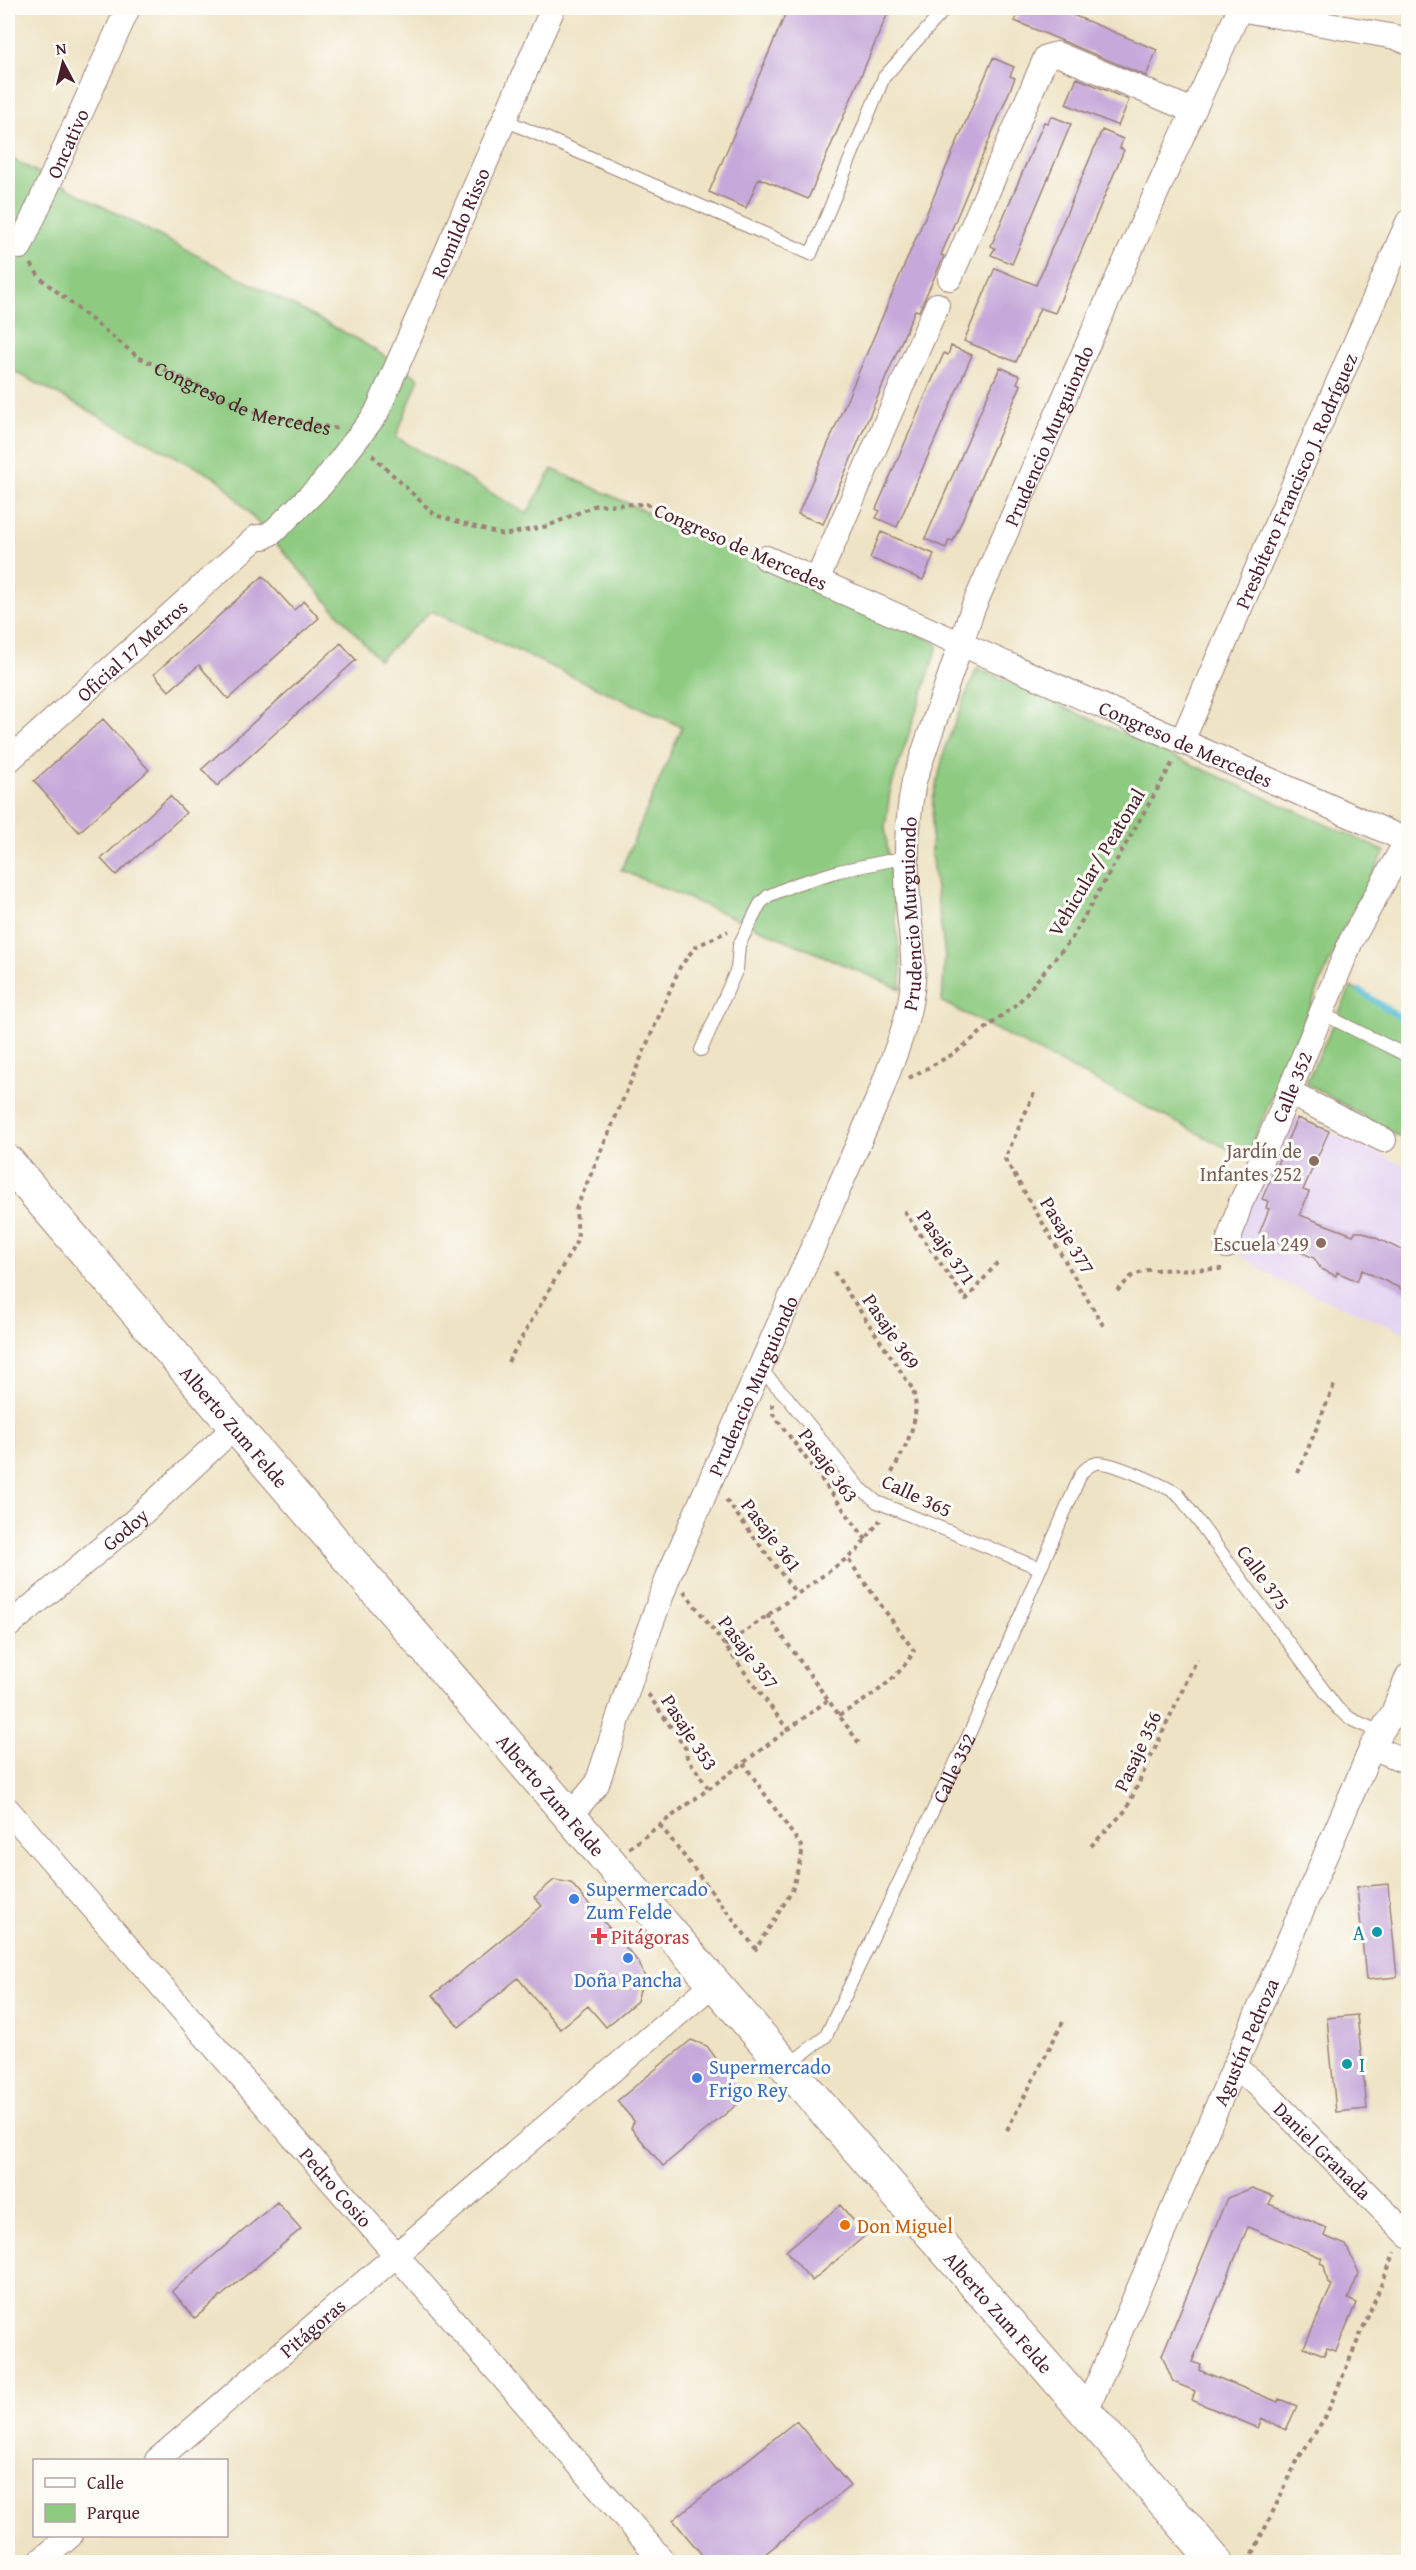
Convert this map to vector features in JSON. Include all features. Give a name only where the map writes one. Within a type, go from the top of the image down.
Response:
[{"type":"street","name":"Oncativo","points":[[20,247],[128,8]]},
{"type":"street","name":"Romildo Risso","points":[[256,537],[264,537],[274,531],[322,484],[376,414],[402,360],[553,8]]},
{"type":"street","points":[[1239,8],[1395,37],[1408,42]]},
{"type":"street","name":"Prudencio Murguiondo","points":[[570,1816],[597,1784],[632,1676],[669,1575],[880,1094],[908,1018],[914,956],[909,912],[907,857],[910,803],[914,781],[978,597],[1191,110],[1239,8]]},
{"type":"street","points":[[950,278],[1046,57],[1057,54],[1191,110]]},
{"type":"street","name":"Presbítero Francisco J. Rodríguez","points":[[1182,741],[1408,222]]},
{"type":"street","points":[[818,578],[937,305]]},
{"type":"street","name":"Oficial 17 Metros","points":[[8,761],[256,537]]},
{"type":"street","name":"Congreso de Mercedes","points":[[766,558],[818,578],[962,645],[1407,839]]},
{"type":"street","name":"Calle 352","points":[[1227,1246],[1240,1204],[1289,1093],[1351,941],[1407,839]]},
{"type":"street","points":[[1289,1093],[1384,1140]]},
{"type":"street","name":"Alberto Zum Felde","points":[[8,1162],[714,1983],[1216,2562]]},
{"type":"street","name":"Godoy","points":[[8,1626],[132,1523],[236,1426]]},
{"type":"street","name":"Agustín Pedroza","points":[[1086,2411],[1376,1739],[1393,1713],[1408,1676]]},
{"type":"street","points":[[1376,1739],[1408,1762]]},
{"type":"street","name":"Pedro Cosio","points":[[8,1810],[664,2562]]},
{"type":"street","name":"Pitágoras","points":[[158,2459],[714,1983]]},
{"type":"street","name":"Daniel Granada","points":[[1234,2067],[1259,2086],[1406,2233]]},
{"type":"street","points":[[39,2562],[68,2537]]},
{"type":"lane","points":[[505,120],[811,254],[884,77],[946,8]]},
{"type":"lane","points":[[701,1050],[734,977],[739,945],[760,904],[776,891],[839,872],[907,857]]},
{"type":"lane","points":[[1321,1013],[1408,1056]]},
{"type":"lane","name":"Calle 365","points":[[759,1368],[787,1397],[858,1486],[882,1504],[1039,1568]]},
{"type":"lane","name":"Calle 352","points":[[787,2066],[826,2036],[971,1730],[1081,1474],[1089,1466],[1104,1463]]},
{"type":"lane","name":"Calle 375","points":[[1104,1463],[1166,1486],[1178,1494],[1337,1708],[1376,1739]]},
{"type":"path","name":"Congreso de Mercedes","points":[[20,247],[40,278],[138,357],[256,414],[360,433],[374,458],[435,515],[503,535],[548,526],[596,505],[646,504],[766,558]]},
{"type":"path","name":"Vehicular/ Peatonal","points":[[880,1094],[955,1053],[1018,1002],[1072,938],[1175,758],[1182,741]]},
{"type":"path","points":[[508,1362],[578,1239],[576,1209],[680,967],[695,947],[737,927],[747,930]]},
{"type":"path","name":"Pasaje 377","points":[[1034,1093],[1005,1159],[1104,1327]]},
{"type":"path","name":"Pasaje 371","points":[[904,1211],[966,1300],[997,1263]]},
{"type":"path","points":[[1117,1291],[1132,1276],[1147,1270],[1220,1269],[1227,1246]]},
{"type":"path","name":"Pasaje 369","points":[[834,1272],[912,1388],[917,1401],[917,1410],[910,1434],[882,1504]]},
{"type":"path","points":[[1298,1473],[1335,1383]]},
{"type":"path","name":"Pasaje 363","points":[[772,1405],[773,1414],[867,1541]]},
{"type":"path","name":"Pasaje 361","points":[[722,1497],[796,1593]]},
{"type":"path","points":[[725,1646],[848,1558],[867,1541],[882,1504]]},
{"type":"path","points":[[839,1715],[860,1704],[893,1677],[907,1663],[914,1651],[848,1558]]},
{"type":"path","name":"Pasaje 357","points":[[686,1592],[788,1730]]},
{"type":"path","name":"Pasaje 357","points":[[768,1615],[859,1743]]},
{"type":"path","name":"Pasaje 356","points":[[1091,1846],[1126,1810],[1197,1659]]},
{"type":"path","name":"Pasaje 353","points":[[645,1691],[686,1749],[687,1757],[709,1789]]},
{"type":"path","points":[[632,1846],[828,1700]]},
{"type":"path","points":[[660,1825],[756,1949],[792,1891],[803,1849],[744,1764]]},
{"type":"path","points":[[1007,2130],[1064,2020]]},
{"type":"path","points":[[1249,2562],[1298,2458],[1326,2416],[1406,2233]]},
{"type":"shaded area","name":"Escuela 249","points":[[1290,1114],[1408,1167],[1408,1334],[1280,1281],[1231,1249]]},
{"type":"green space","points":[[8,157],[357,339],[419,378],[396,437],[527,514],[552,469],[935,642],[938,646],[890,791],[885,828],[901,967],[901,989],[621,870],[682,727],[431,611],[379,660],[220,480],[8,368]]},
{"type":"green space","points":[[977,668],[1385,851],[1344,928],[1246,1158],[942,1002],[945,956],[931,853],[933,799],[946,745]]},
{"type":"green space","points":[[1351,987],[1408,1023],[1408,1142],[1306,1083]]},
{"type":"building","points":[[788,8],[890,8],[808,199],[759,178],[746,208],[709,192]]},
{"type":"building","points":[[1021,8],[1056,8],[1157,50],[1146,76],[1015,21]]},
{"type":"building","points":[[993,58],[1014,67],[1010,76],[1015,78],[941,255],[944,256],[919,311],[915,310],[823,524],[798,514]]},
{"type":"building","points":[[1077,78],[1129,100],[1118,126],[1066,104]]},
{"type":"building","points":[[1051,116],[1071,124],[1012,264],[991,255],[995,248],[991,246],[1044,122],[1048,123]]},
{"type":"building","points":[[1102,130],[1123,139],[1120,148],[1124,150],[1055,313],[1040,308],[1016,362],[964,341],[995,268],[1036,285]]},
{"type":"building","points":[[951,346],[972,355],[897,527],[876,518],[880,511],[876,509],[944,353],[948,355]]},
{"type":"building","points":[[1000,367],[1020,376],[1017,383],[1021,385],[953,541],[949,540],[946,548],[925,539]]},
{"type":"building","points":[[881,532],[934,554],[923,580],[870,558]]},
{"type":"building","points":[[263,576],[294,610],[304,601],[319,618],[228,699],[199,665],[169,691],[154,674]]},
{"type":"building","points":[[341,643],[356,660],[217,786],[202,769]]},
{"type":"building","points":[[103,719],[149,770],[79,832],[34,781]]},
{"type":"building","points":[[170,796],[186,813],[116,875],[101,859]]},
{"type":"building","points":[[1297,1118],[1329,1131],[1303,1190],[1309,1192],[1300,1215],[1353,1235],[1355,1232],[1363,1232],[1408,1253],[1408,1292],[1362,1270],[1357,1281],[1337,1272],[1336,1276],[1321,1269],[1314,1258],[1259,1234],[1269,1209],[1266,1208],[1268,1201],[1262,1199]]},
{"type":"building","points":[[554,1880],[571,1883],[639,1963],[644,1975],[637,2001],[606,2027],[588,2006],[560,2029],[518,1978],[459,2027],[433,1995],[542,1906],[534,1897]]},
{"type":"building","name":"A","points":[[1388,1884],[1397,1977],[1366,1980],[1357,1887]]},
{"type":"building","name":"I","points":[[1357,2015],[1367,2109],[1336,2112],[1327,2018]]},
{"type":"building","points":[[691,2040],[707,2046],[741,2093],[741,2101],[663,2166],[631,2128],[634,2121],[617,2101]]},
{"type":"building","points":[[1252,2188],[1273,2196],[1269,2204],[1327,2228],[1324,2236],[1346,2245],[1359,2273],[1348,2299],[1356,2303],[1336,2351],[1327,2348],[1324,2355],[1304,2347],[1332,2285],[1328,2283],[1324,2265],[1320,2263],[1322,2258],[1248,2227],[1192,2362],[1201,2365],[1199,2370],[1278,2402],[1279,2399],[1297,2406],[1286,2430],[1262,2419],[1258,2428],[1192,2400],[1195,2391],[1173,2382],[1162,2355],[1227,2198]]},
{"type":"building","points":[[277,2202],[301,2229],[195,2318],[172,2291]]},
{"type":"building","points":[[840,2205],[866,2235],[812,2281],[786,2251]]},
{"type":"building","points":[[796,2421],[850,2486],[755,2562],[708,2562],[673,2520]]},
{"type":"waterway","points":[[1360,991],[1408,1023]]},
{"type":"place","name":"Jardín de Infantes 252","points":[[1314,1161]]},
{"type":"place","name":"Escuela 249","points":[[1321,1243]]},
{"type":"place","name":"Supermercado Zum Felde","points":[[574,1899]]},
{"type":"place","name":"A","points":[[1377,1932]]},
{"type":"place","name":"Pitágoras","points":[[599,1936]]},
{"type":"place","name":"Doña Pancha","points":[[628,1958]]},
{"type":"place","name":"I","points":[[1347,2064]]},
{"type":"place","name":"Supermercado Frigo Rey","points":[[697,2078]]},
{"type":"place","name":"Don Miguel","points":[[845,2225]]}]
